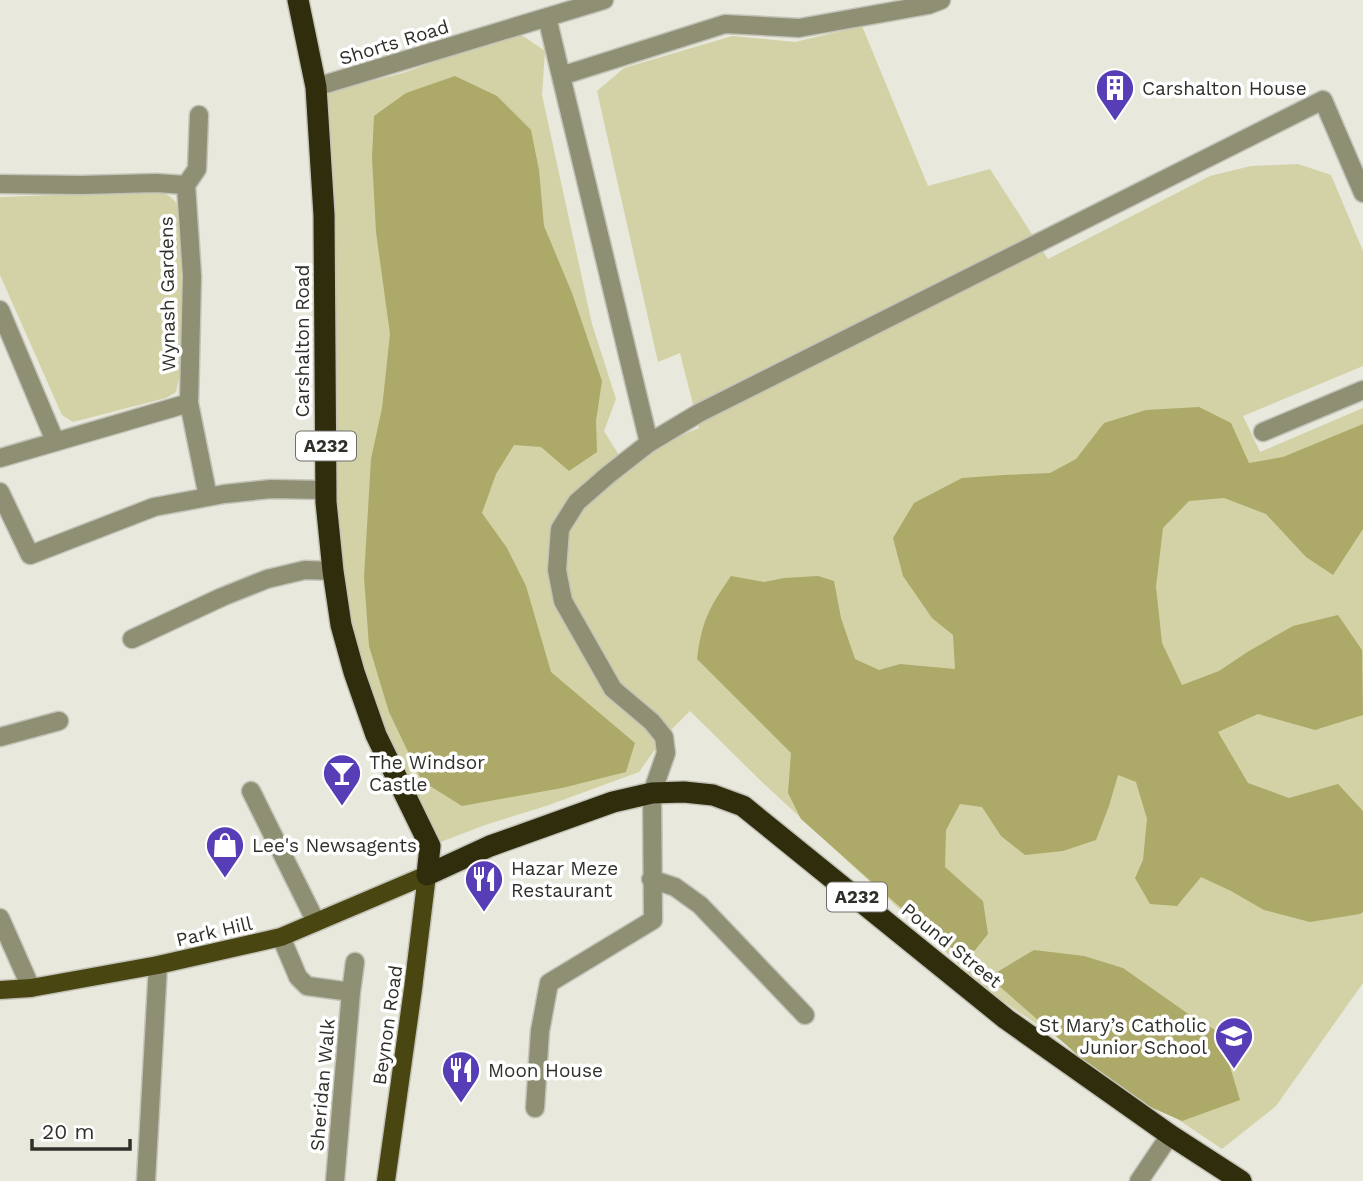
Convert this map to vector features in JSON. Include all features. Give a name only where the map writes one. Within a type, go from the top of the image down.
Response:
[{"type":"highway","name":"Carshalton Road","points":[[298,0],[316,87],[324,215],[326,490],[332,571],[341,625],[376,735],[430,846],[427,875]]},
{"type":"highway","name":"Pound Street","points":[[427,875],[490,846],[613,802],[652,793],[713,795],[743,806],[1006,1019],[1170,1135],[1241,1181]]},
{"type":"main road","name":"Park Hill","points":[[0,990],[31,988],[158,965],[281,937],[427,875]]},
{"type":"main road","name":"Beynon Road","points":[[386,1181],[427,875]]},
{"type":"street","name":"Shorts Road","points":[[316,87],[604,0]]},
{"type":"street","points":[[561,76],[725,24],[799,28],[928,5],[942,0]]},
{"type":"street","points":[[547,18],[649,443]]},
{"type":"street","points":[[535,1108],[540,1031],[549,984],[653,920],[652,793],[666,753],[664,737],[652,722],[613,689],[563,601],[557,570],[560,529],[577,502],[649,443],[699,413],[1323,100],[1363,193]]},
{"type":"street","name":"Wynash Gardens","points":[[199,116],[197,169],[186,185],[192,276],[189,403],[208,497]]},
{"type":"street","points":[[0,184],[186,185]]},
{"type":"street","points":[[0,310],[55,441]]},
{"type":"street","points":[[1263,432],[1363,390]]},
{"type":"street","points":[[0,458],[189,403]]},
{"type":"street","points":[[0,492],[30,555],[154,507],[271,489],[326,490]]},
{"type":"street","points":[[132,639],[267,579],[305,570],[332,571]]},
{"type":"street","points":[[0,737],[59,721]]},
{"type":"street","points":[[251,792],[316,922]]},
{"type":"street","points":[[651,879],[675,887],[700,905],[805,1015]]},
{"type":"street","points":[[0,918],[31,988]]},
{"type":"street","name":"Sheridan Walk","points":[[281,937],[298,978],[307,986],[351,992]]},
{"type":"street","name":"Sheridan Walk","points":[[335,1181],[355,962]]},
{"type":"street","points":[[146,1181],[158,965]]},
{"type":"street","points":[[1139,1181],[1170,1135]]},
{"type":"green space","points":[[862,26],[928,186],[990,169],[1048,259],[1210,176],[1251,166],[1298,164],[1331,175],[1363,251],[1363,366],[1243,416],[1260,452],[1363,408],[1363,983],[1276,1106],[1222,1149],[989,992],[762,782],[690,711],[664,737],[639,772],[430,846],[385,745],[352,641],[341,574],[335,491],[325,93],[403,73],[517,32],[545,51],[542,95],[592,324],[616,399],[604,431],[622,460],[699,428],[680,353],[658,362],[597,91],[624,68],[732,36],[795,42]]},
{"type":"green space","points":[[157,191],[175,201],[180,216],[182,366],[176,392],[166,398],[73,422],[62,415],[0,275],[0,197]]},
{"type":"shaded area","points":[[455,76],[497,96],[531,130],[539,170],[544,226],[572,293],[602,381],[596,421],[597,452],[569,471],[541,447],[514,445],[496,474],[482,513],[507,548],[526,586],[551,672],[635,743],[626,772],[562,788],[462,806],[422,781],[389,712],[369,646],[364,577],[371,459],[382,408],[390,334],[376,232],[372,157],[374,116],[406,93]]},
{"type":"shaded area","points":[[1199,407],[1231,423],[1249,463],[1283,457],[1363,424],[1363,529],[1333,575],[1306,557],[1266,514],[1224,498],[1189,501],[1163,528],[1156,587],[1162,643],[1182,685],[1219,671],[1293,626],[1338,615],[1362,650],[1363,715],[1315,730],[1258,714],[1218,732],[1248,783],[1289,798],[1338,784],[1363,811],[1363,912],[1310,922],[1264,910],[1201,877],[1177,906],[1150,904],[1135,878],[1143,860],[1147,819],[1136,782],[1118,775],[1096,840],[1063,851],[1025,855],[1001,836],[982,807],[960,804],[946,830],[945,867],[983,901],[988,934],[967,960],[900,907],[801,819],[788,793],[791,753],[697,659],[701,634],[708,615],[731,576],[764,582],[818,576],[834,581],[841,618],[855,659],[879,670],[900,664],[955,669],[953,635],[932,618],[903,576],[893,538],[914,503],[962,478],[1050,473],[1076,459],[1104,423],[1146,410]]},
{"type":"shaded area","points":[[1034,950],[1084,956],[1123,968],[1220,1033],[1240,1100],[1182,1121],[1139,1102],[1089,1065],[989,977]]},
{"type":"place","name":"Carshalton House","points":[[1115,122]]},
{"type":"place","name":"The Windsor Castle","points":[[342,807]]},
{"type":"place","name":"Lee's Newsagents","points":[[225,879]]},
{"type":"place","name":"Hazar Meze Restaurant","points":[[484,913]]},
{"type":"place","name":"St Mary’s Catholic Junior School","points":[[1234,1070]]},
{"type":"place","name":"Moon House","points":[[461,1104]]}]
